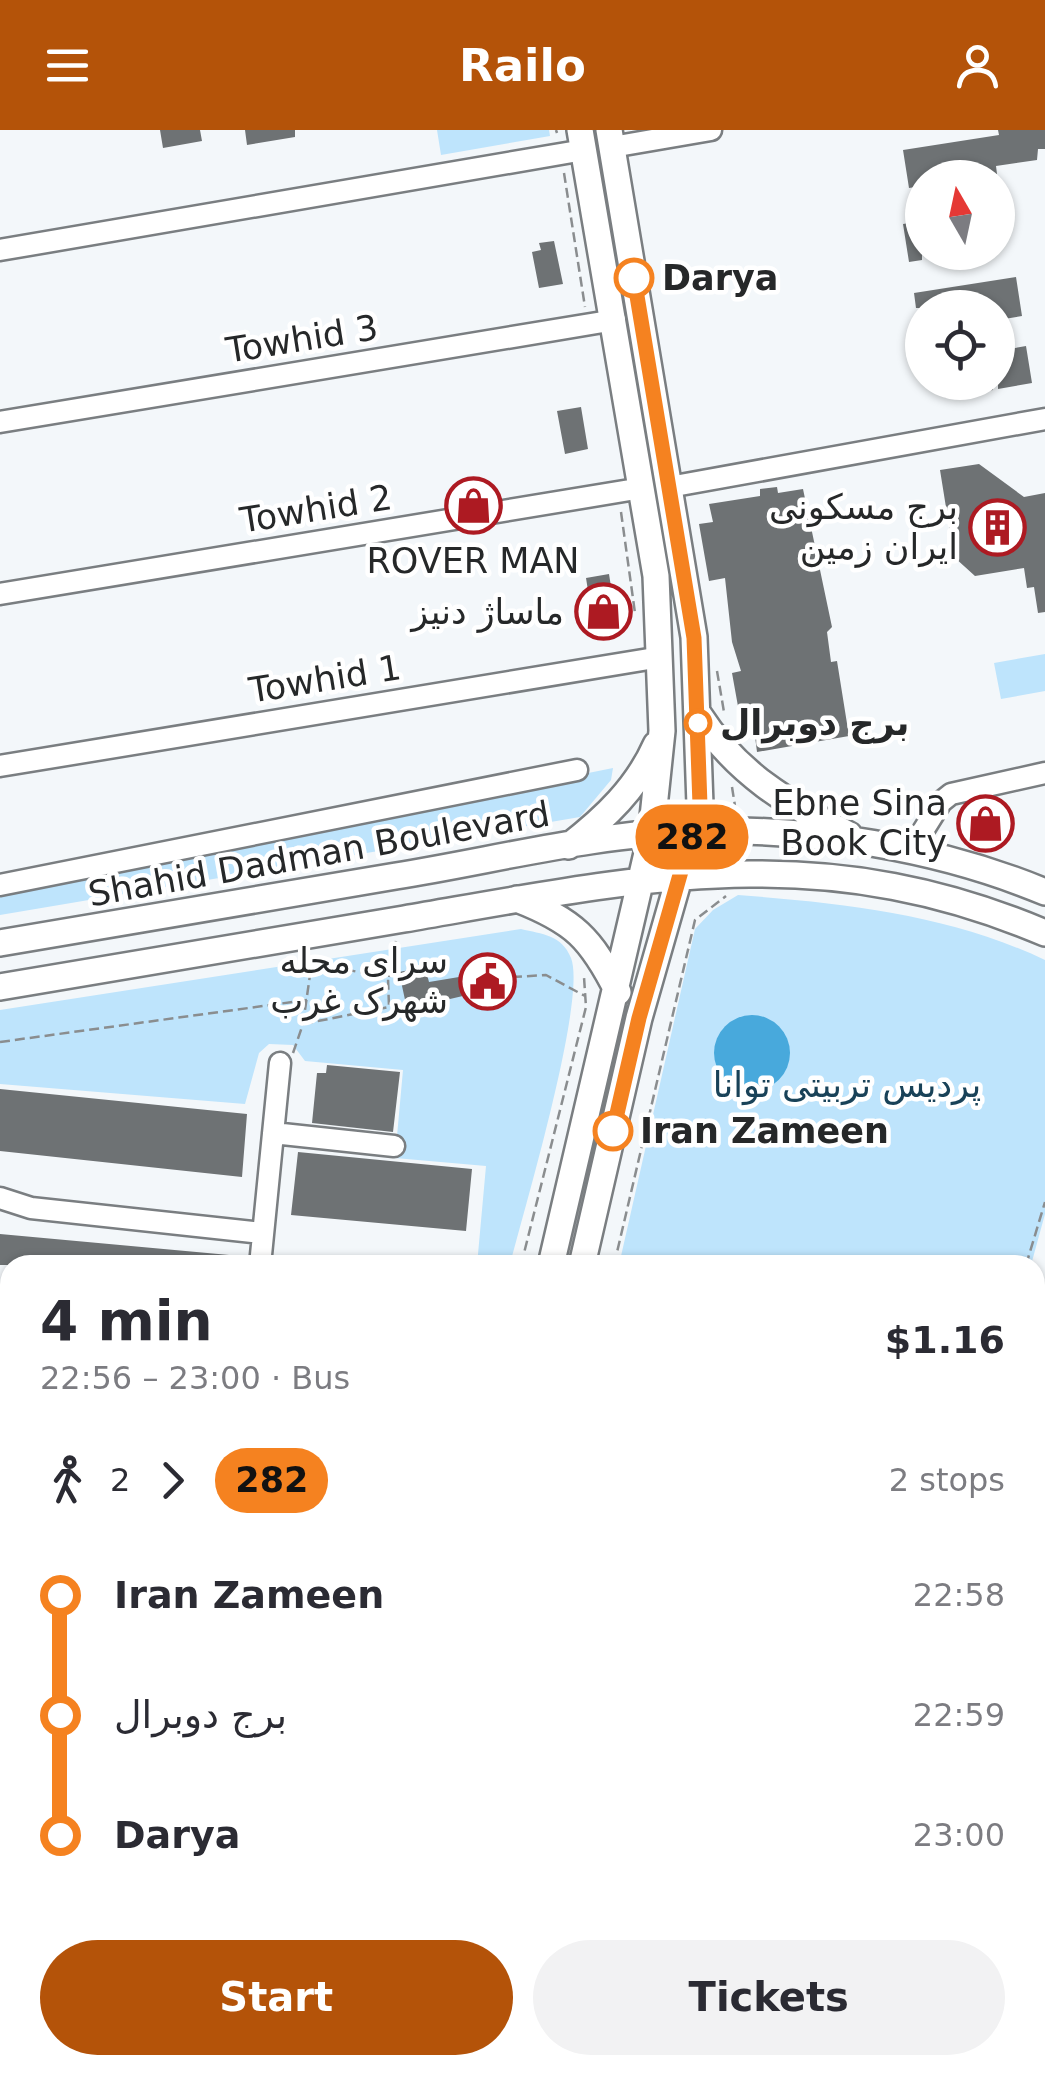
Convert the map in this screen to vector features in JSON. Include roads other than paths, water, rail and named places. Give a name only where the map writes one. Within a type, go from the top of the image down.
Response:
[{"type":"main road","points":[[554,1255],[618,992],[650,836],[662,732],[656,576],[596,214],[569,136]]},
{"type":"main road","points":[[584,1255],[639,1018],[700,805],[694,638],[611,138]]},
{"type":"main road","points":[[596,214],[622,209]]},
{"type":"main road","points":[[698,713],[721,746],[765,789],[866,844]]},
{"type":"main road","points":[[567,848],[601,821],[631,788],[662,732]]},
{"type":"main road","name":"Shahid Dadman Boulevard","points":[[0,946],[567,848],[694,830],[758,832],[911,850],[998,872],[1045,892]]},
{"type":"main road","points":[[0,946],[7,963],[0,984],[680,874],[811,874],[896,885],[986,908],[1045,933]]},
{"type":"main road","points":[[517,899],[562,917],[588,940],[618,992]]},
{"type":"main road","points":[[66,932],[45,956],[56,968],[79,974]]},
{"type":"street","points":[[611,138],[711,130]]},
{"type":"street","points":[[0,250],[569,136]]},
{"type":"street","name":"Towhid 3","points":[[0,422],[615,320]]},
{"type":"street","points":[[669,487],[1045,420]]},
{"type":"street","name":"Towhid 2","points":[[0,594],[642,488]]},
{"type":"street","name":"Towhid 1","points":[[0,766],[661,657]]},
{"type":"street","points":[[0,885],[577,770]]},
{"type":"street","points":[[911,850],[940,802],[951,794],[1045,773]]},
{"type":"street","points":[[261,1255],[280,1063]]},
{"type":"street","points":[[273,1132],[394,1146]]},
{"type":"street","points":[[0,1198],[32,1208],[262,1234]]},
{"type":"water","points":[[752,1015],[779,1026],[790,1053],[779,1080],[752,1091],[725,1080],[714,1053],[725,1026]]},
{"type":"place","name":"Darya","points":[[634,278]]},
{"type":"place","name":"ROVER MAN","points":[[473,505]]},
{"type":"place","name":"برج مسکونی ایران زمین","points":[[997,527]]},
{"type":"place","name":"ماساژ دنیز","points":[[603,612]]},
{"type":"place","name":"برج دوبرال","points":[[698,723]]},
{"type":"place","name":"Ebne Sina Book City","points":[[986,823]]},
{"type":"place","name":"سرای محله شهرک غرب","points":[[487,981]]},
{"type":"place","name":"Iran Zameen","points":[[613,1131]]},
{"type":"park label","name":"پردیس تربیتی توانا","points":[[847,1085]]}]
